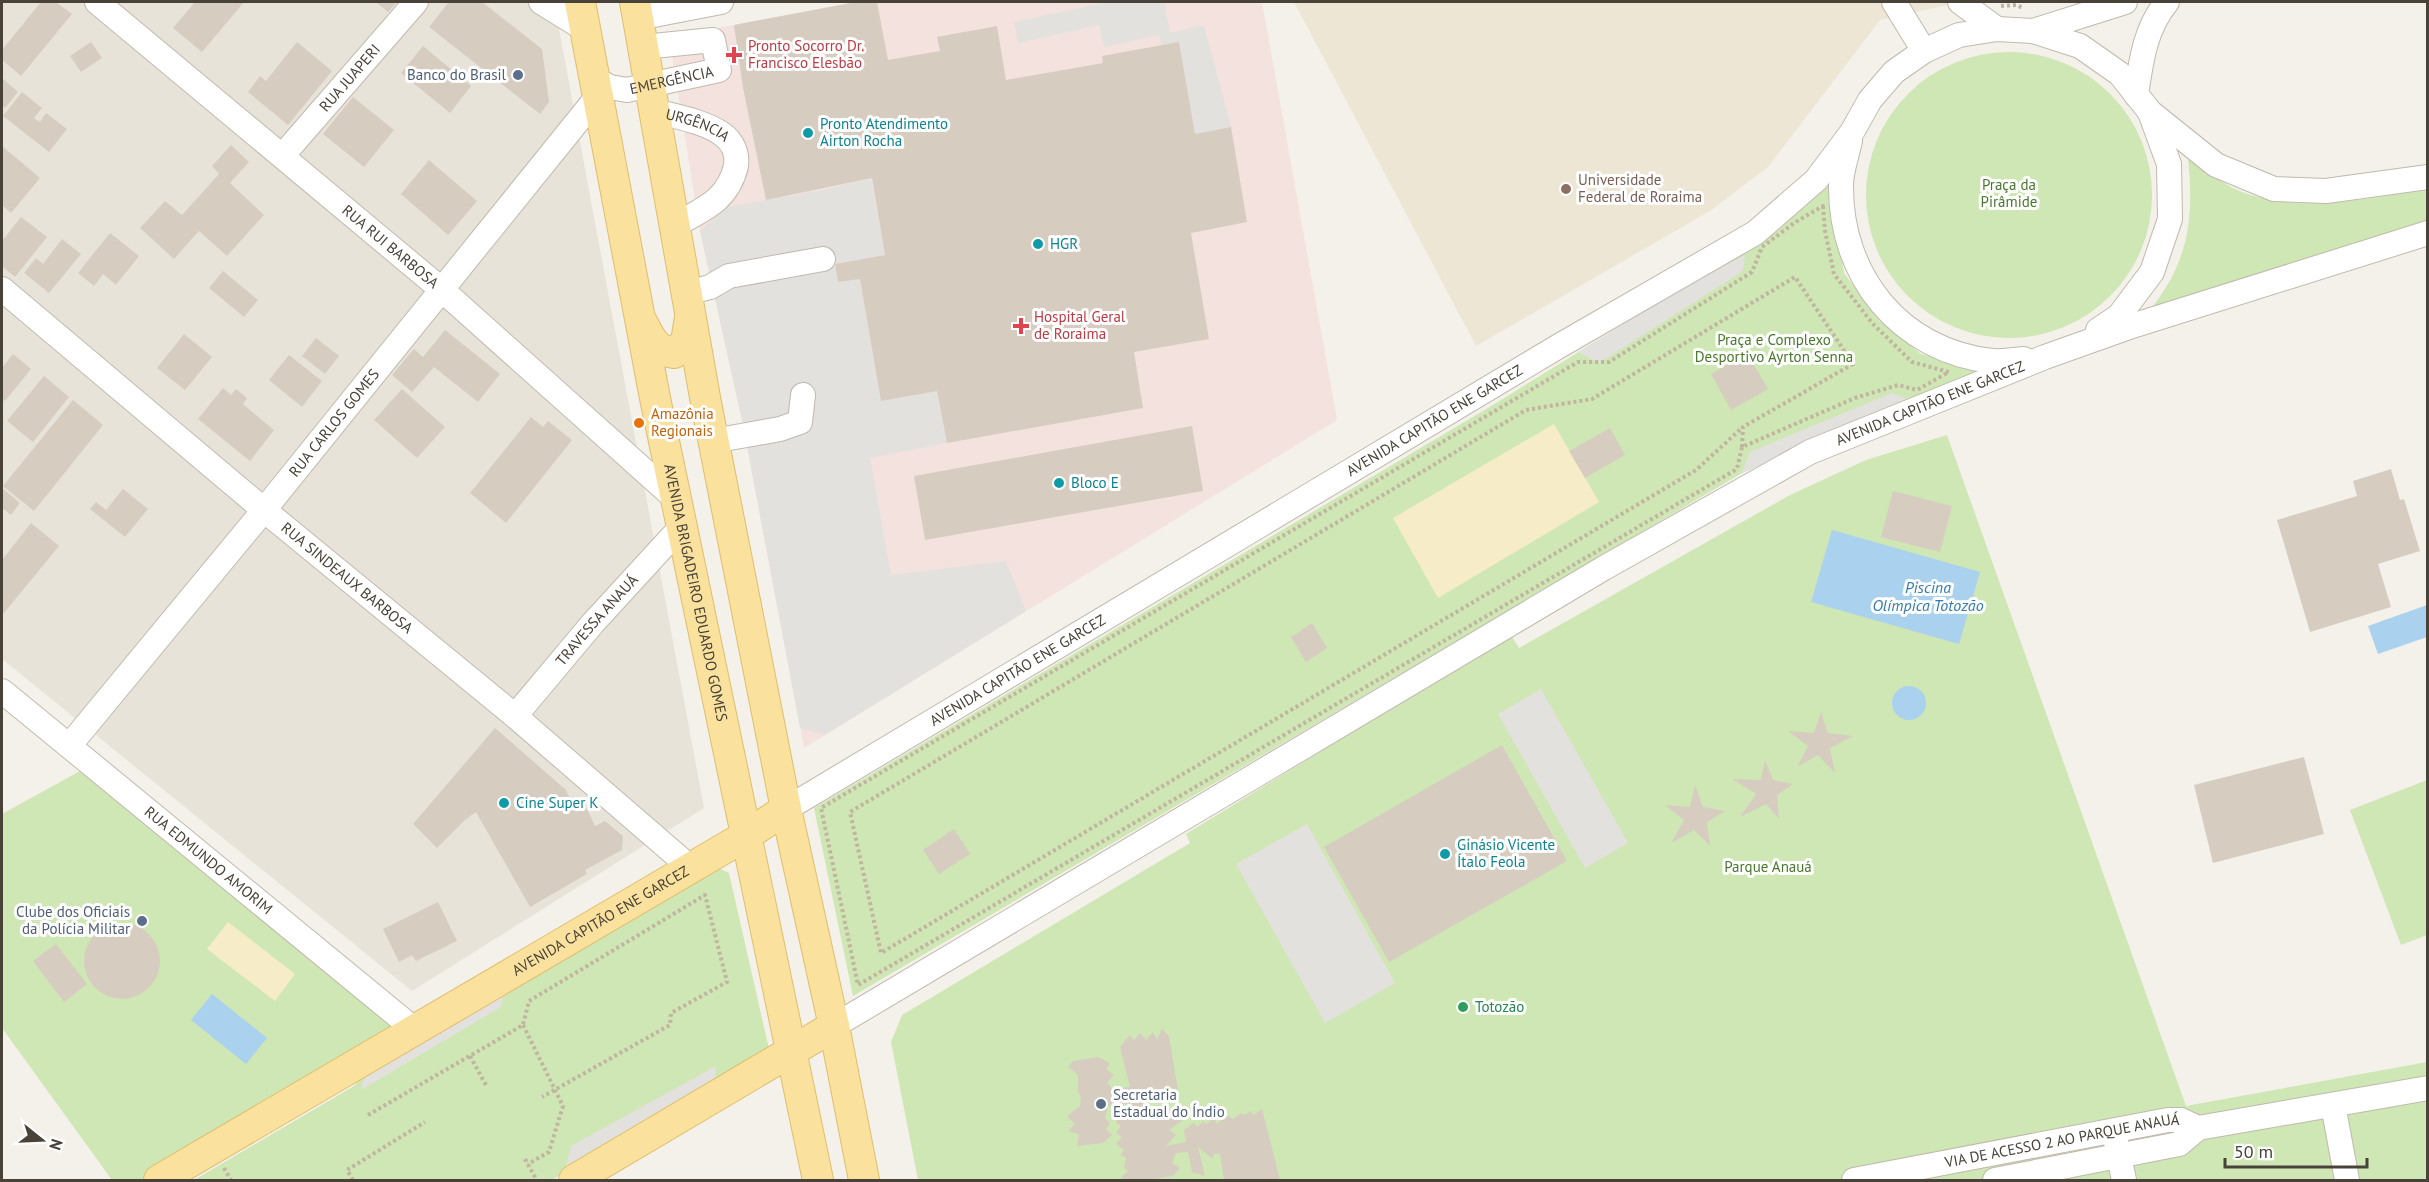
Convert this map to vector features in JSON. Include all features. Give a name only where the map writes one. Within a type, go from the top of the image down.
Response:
[{"type":"main road","points":[[636,10],[713,441],[786,808],[834,1026],[864,1180]]},
{"type":"main road","name":"AVENIDA BRIGADEIRO EDUARDO GOMES","points":[[583,16],[654,398],[793,1050],[818,1180]]},
{"type":"main road","points":[[641,319],[656,346],[665,352],[674,353],[686,342],[690,331],[689,301]]},
{"type":"main road","points":[[654,398],[660,368],[675,360],[690,366],[706,403]]},
{"type":"main road","name":"AVENIDA CAPITÃO ENE GARCEZ","points":[[159,1180],[747,835],[786,808]]},
{"type":"main road","name":"AVENIDA CAPITÃO ENE GARCEZ","points":[[574,1180],[834,1026]]},
{"type":"street","name":"RUA RUI BARBOSA","points":[[98,2],[441,289],[680,513]]},
{"type":"street","name":"RUA JUAPERI","points":[[283,155],[416,2]]},
{"type":"street","points":[[541,2],[583,16]]},
{"type":"street","points":[[636,10],[722,2]]},
{"type":"street","points":[[1894,2],[1924,51]]},
{"type":"street","points":[[1960,2],[1997,28]]},
{"type":"street","points":[[2033,31],[2125,2]]},
{"type":"street","points":[[2143,103],[2142,53],[2158,12],[2167,2]]},
{"type":"street","name":"AVENIDA CAPITÃO ENE GARCEZ","points":[[786,808],[1559,346],[1755,232],[1816,180],[1852,132],[1870,100],[1894,72],[1924,51],[1959,35],[1997,28],[2033,31],[2080,46],[2120,74],[2143,103],[2216,165],[2274,189],[2326,191],[2427,177]]},
{"type":"street","name":"EMERGÊNCIA","points":[[597,87],[627,90],[653,98],[719,70],[713,39],[643,47]]},
{"type":"street","name":"RUA CARLOS GOMES","points":[[69,746],[264,510],[441,289],[597,87]]},
{"type":"street","name":"URGÊNCIA","points":[[653,98],[723,134],[733,145],[737,158],[729,188],[707,208],[675,225]]},
{"type":"street","name":"AVENIDA CAPITÃO ENE GARCEZ","points":[[2073,347],[2119,316],[2152,272],[2170,219],[2169,164],[2143,103]]},
{"type":"street","name":"AVENIDA CAPITÃO ENE GARCEZ","points":[[1852,132],[1840,183],[1845,235],[1864,283],[1898,322],[1942,350],[1993,361],[2045,357]]},
{"type":"street","name":"AVENIDA CAPITÃO ENE GARCEZ","points":[[834,1026],[1604,568],[1800,458],[2045,357],[2427,234]]},
{"type":"street","points":[[689,301],[729,276],[823,259]]},
{"type":"street","name":"RUA SINDEAUX BARBOSA","points":[[2,289],[264,510],[515,716],[691,868]]},
{"type":"street","points":[[713,441],[780,429],[800,422],[803,395]]},
{"type":"street","name":"TRAVESSA ANAUÁ","points":[[515,716],[593,623],[680,513]]},
{"type":"street","name":"RUA EDMUNDO AMORIM","points":[[2,691],[416,1030]]},
{"type":"street","name":"VIA DE ACESSO 2 AO PARQUE ANAUÁ","points":[[1854,1180],[2168,1120],[2181,1120],[2198,1128],[2427,1088]]},
{"type":"street","points":[[2333,1105],[2347,1180]]},
{"type":"street","name":"VIA DE ACESSO 2 AO PARQUE ANAUÁ","points":[[1995,1180],[2122,1169],[2179,1144],[2189,1138],[2198,1128]]},
{"type":"street","points":[[2114,1131],[2122,1169]]},
{"type":"path","points":[[1742,447],[1855,398],[1898,385],[1917,390],[1949,372],[1912,362],[1873,324],[1834,274],[1825,231],[1823,206],[1794,223],[1762,247],[1752,272],[1609,362],[1578,362],[821,808],[858,985],[1737,469],[1742,447],[1743,427]]},
{"type":"path","points":[[1795,277],[1853,364],[1743,427],[1696,470],[881,953],[850,812],[1526,410],[1592,399],[1795,277]]},
{"type":"path","points":[[528,1164],[549,1152],[562,1106],[555,1090],[523,1024],[529,1001],[705,895],[727,982],[671,1012],[670,1025],[555,1090],[542,1097]]},
{"type":"path","points":[[368,1115],[523,1024]]},
{"type":"path","points":[[470,1056],[487,1087]]},
{"type":"path","points":[[353,1180],[346,1170],[425,1122]]},
{"type":"path","points":[[525,1159],[536,1179]]},
{"type":"path","points":[[222,1164],[231,1180]]},
{"type":"shaded area","points":[[2,2],[554,2],[704,808],[412,991],[2,659]]},
{"type":"shaded area","name":"Hospital Geral de Roraima","points":[[856,2],[1262,2],[1337,420],[804,748],[743,425],[700,231],[669,37]]},
{"type":"shaded area","points":[[1109,2],[1164,2],[1170,33],[1204,25],[1231,127],[1195,134],[1179,43],[1162,48],[1159,35],[1104,47],[1099,25],[1018,43],[1014,22]]},
{"type":"shaded area","name":"Universidade Federal de Roraima","points":[[1294,2],[1961,2],[1880,20],[1768,167],[1710,211],[1476,346]]},
{"type":"shaded area","points":[[871,178],[885,255],[835,264],[838,282],[860,279],[881,400],[937,391],[947,443],[870,458],[891,575],[1006,561],[1026,611],[825,735],[800,728],[743,425],[700,231],[727,207],[823,190]]},
{"type":"shaded area","points":[[1745,255],[1743,271],[1599,363],[1578,352],[1683,288]]},
{"type":"shaded area","points":[[1892,393],[1913,401],[1742,473],[1750,452]]},
{"type":"shaded area","points":[[1541,689],[1628,843],[1585,868],[1498,714]]},
{"type":"shaded area","points":[[1307,824],[1395,983],[1325,1023],[1236,864]]},
{"type":"shaded area","points":[[505,989],[501,1007],[361,1090],[366,1071]]},
{"type":"shaded area","points":[[716,1066],[715,1082],[566,1166],[571,1146]]},
{"type":"green space","name":"Praça da Pirâmide","points":[[2009,52],[2037,55],[2064,63],[2100,84],[2120,104],[2135,128],[2146,153],[2152,195],[2149,223],[2141,250],[2120,286],[2100,306],[2076,321],[2051,332],[2009,338],[1981,335],[1954,327],[1918,306],[1898,286],[1883,262],[1872,237],[1866,195],[1869,167],[1877,140],[1898,104],[1918,84],[1942,69],[1967,58]]},
{"type":"green space","points":[[2188,159],[2231,187],[2254,196],[2278,201],[2328,203],[2427,190],[2427,228],[2145,316],[2170,280],[2185,243],[2190,203]]},
{"type":"green space","name":"Praça e Complexo Desportivo Ayrton Senna","points":[[1830,185],[1844,273],[1879,320],[1921,354],[1994,370],[1861,421],[1742,473],[853,996],[814,808],[1493,405],[1768,235]]},
{"type":"green space","name":"Parque Anauá","points":[[1947,435],[2186,1106],[2427,1062],[2427,1180],[918,1180],[891,1042],[902,1015],[1190,843],[1186,834],[1511,635],[1519,648],[1790,495],[1866,460]]},
{"type":"green space","name":"Clube dos Oficiais da Polícia Militar","points":[[91,765],[415,1030],[159,1180],[112,1180],[2,1028],[2,814]]},
{"type":"green space","points":[[2427,780],[2427,935],[2401,945],[2350,810]]},
{"type":"green space","points":[[714,866],[729,873],[769,1049],[552,1180],[194,1180],[354,1086],[367,1071]]},
{"type":"sand","points":[[1554,424],[1599,502],[1438,598],[1393,518]]},
{"type":"sand","points":[[228,922],[295,974],[275,1001],[207,949]]},
{"type":"water","name":"Piscina Olímpica Totozão","points":[[1832,530],[1980,572],[1959,644],[1811,602]]},
{"type":"water","points":[[2427,605],[2427,637],[2378,654],[2368,626]]},
{"type":"water","points":[[1909,686],[1921,691],[1926,703],[1921,715],[1909,720],[1897,715],[1892,703],[1897,691]]},
{"type":"water","points":[[212,994],[267,1038],[246,1064],[191,1020]]},
{"type":"building","points":[[41,2],[56,2],[72,14],[21,76],[2,60],[2,50]]},
{"type":"building","points":[[195,2],[244,2],[202,52],[173,28]]},
{"type":"building","points":[[376,2],[397,2],[388,12]]},
{"type":"building","name":"Banco do Brasil","points":[[449,2],[482,2],[542,49],[549,102],[540,114],[429,27]]},
{"type":"building","name":"HGR","points":[[856,2],[877,2],[888,60],[940,51],[937,37],[997,26],[1006,80],[1103,63],[1102,56],[1179,42],[1195,134],[1231,127],[1247,222],[1191,233],[1209,339],[1134,352],[1143,408],[947,443],[937,391],[881,401],[860,279],[838,282],[835,264],[885,255],[872,178],[766,200],[743,88],[734,25]]},
{"type":"building","points":[[91,42],[102,58],[81,72],[70,56]]},
{"type":"building","points":[[297,42],[332,71],[288,125],[248,92],[260,76],[266,81]]},
{"type":"building","points":[[423,46],[471,86],[450,113],[401,73]]},
{"type":"building","points":[[2,78],[18,92],[5,108],[2,105]]},
{"type":"building","points":[[22,92],[42,108],[34,118],[40,122],[46,113],[67,129],[49,152],[3,116]]},
{"type":"building","points":[[353,97],[394,130],[364,167],[323,134]]},
{"type":"building","points":[[231,145],[249,162],[230,183],[264,215],[227,256],[199,231],[174,259],[140,228],[165,201],[182,215],[219,174],[212,166]]},
{"type":"building","points":[[2,146],[40,178],[11,213],[2,205]]},
{"type":"building","points":[[429,160],[477,201],[448,235],[401,194]]},
{"type":"building","points":[[21,217],[47,237],[15,277],[2,266],[2,241]]},
{"type":"building","points":[[110,233],[139,256],[116,285],[103,274],[94,286],[78,273]]},
{"type":"building","points":[[62,239],[81,254],[49,293],[24,273],[36,258],[43,264]]},
{"type":"building","points":[[223,271],[258,300],[244,317],[209,288]]},
{"type":"building","points":[[445,330],[500,374],[478,402],[434,367],[412,392],[392,375],[414,349],[423,357]]},
{"type":"building","points":[[184,334],[212,357],[185,390],[157,368]]},
{"type":"building","points":[[316,338],[339,356],[325,374],[302,356]]},
{"type":"building","points":[[1747,353],[1768,389],[1731,410],[1711,374]]},
{"type":"building","points":[[13,354],[31,369],[5,401],[2,398],[2,368]]},
{"type":"building","points":[[289,355],[322,381],[302,407],[269,380]]},
{"type":"building","points":[[44,376],[69,397],[33,442],[7,421]]},
{"type":"building","points":[[223,388],[231,395],[236,389],[247,398],[243,404],[274,430],[250,461],[198,419]]},
{"type":"building","points":[[402,389],[445,427],[417,458],[374,420]]},
{"type":"building","points":[[73,400],[103,425],[34,511],[3,486]]},
{"type":"building","points":[[531,417],[543,427],[548,421],[572,440],[506,523],[470,493]]},
{"type":"building","name":"Bloco E","points":[[1192,426],[1203,491],[925,540],[914,476]]},
{"type":"building","points":[[1610,428],[1625,455],[1585,478],[1569,451]]},
{"type":"building","points":[[2391,469],[2400,500],[2404,499],[2420,551],[2378,564],[2391,607],[2310,632],[2277,520],[2357,496],[2353,481]]},
{"type":"building","points":[[2,488],[20,503],[11,515],[2,508]]},
{"type":"building","points":[[123,489],[148,509],[125,537],[90,509],[96,502],[106,510]]},
{"type":"building","points":[[1893,491],[1952,506],[1940,552],[1881,537]]},
{"type":"building","points":[[31,523],[59,546],[4,613],[2,611],[2,560]]},
{"type":"building","points":[[1312,623],[1327,648],[1306,662],[1291,637]]},
{"type":"building","points":[[1821,712],[1828,733],[1853,736],[1830,748],[1835,773],[1818,755],[1797,767],[1808,746],[1788,731],[1814,733]]},
{"type":"building","points":[[495,728],[566,790],[576,812],[586,807],[595,826],[605,821],[623,836],[622,850],[585,870],[587,874],[530,907],[476,812],[437,848],[413,824]]},
{"type":"building","name":"Ginásio Vicente Ítalo Feola","points":[[1502,745],[1567,861],[1389,962],[1324,847]]},
{"type":"building","points":[[2304,757],[2324,834],[2213,863],[2194,785]]},
{"type":"building","points":[[1765,760],[1773,780],[1793,784],[1777,795],[1779,819],[1766,804],[1740,817],[1756,794],[1732,779],[1761,780]]},
{"type":"building","points":[[1695,785],[1703,807],[1725,811],[1707,822],[1710,846],[1694,830],[1671,843],[1684,820],[1665,805],[1690,807]]},
{"type":"building","points":[[954,829],[970,854],[939,874],[923,850]]},
{"type":"building","points":[[438,902],[457,941],[416,961],[412,955],[399,962],[383,929]]},
{"type":"building","points":[[122,923],[136,926],[149,934],[157,947],[160,961],[157,975],[149,988],[136,996],[122,999],[108,996],[95,988],[87,975],[84,961],[87,947],[95,934],[108,926]]},
{"type":"building","points":[[56,944],[87,984],[64,1002],[33,961]]},
{"type":"building","name":"Secretaria Estadual do Índio","points":[[1162,1029],[1169,1036],[1178,1091],[1166,1085],[1165,1095],[1156,1089],[1155,1097],[1144,1094],[1147,1107],[1159,1106],[1168,1111],[1167,1117],[1183,1120],[1169,1130],[1176,1135],[1166,1146],[1186,1142],[1184,1130],[1194,1123],[1198,1127],[1203,1121],[1206,1124],[1215,1118],[1216,1124],[1228,1116],[1233,1119],[1241,1113],[1244,1115],[1251,1111],[1253,1115],[1262,1109],[1280,1180],[1224,1180],[1220,1154],[1214,1154],[1213,1159],[1198,1147],[1205,1176],[1192,1172],[1188,1152],[1176,1153],[1172,1163],[1180,1168],[1173,1176],[1149,1180],[1125,1180],[1121,1177],[1128,1171],[1124,1168],[1126,1158],[1120,1155],[1124,1150],[1116,1144],[1122,1137],[1116,1133],[1121,1126],[1116,1123],[1120,1112],[1133,1109],[1132,1103],[1108,1106],[1105,1118],[1110,1123],[1106,1129],[1112,1135],[1103,1143],[1077,1146],[1079,1134],[1068,1131],[1075,1124],[1067,1116],[1080,1106],[1081,1097],[1078,1092],[1078,1075],[1068,1067],[1073,1061],[1098,1057],[1110,1063],[1106,1069],[1114,1075],[1107,1083],[1113,1089],[1130,1087],[1120,1047],[1130,1035],[1134,1040],[1140,1033],[1146,1040],[1153,1032],[1157,1039]]},
{"type":"place","name":"Pronto Socorro Dr. Francisco Elesbão","points":[[734,55]]},
{"type":"place","name":"Banco do Brasil","points":[[518,75]]},
{"type":"place","name":"Pronto Atendimento Airton Rocha","points":[[808,133]]},
{"type":"place","name":"Universidade Federal de Roraima","points":[[1566,189]]},
{"type":"place","name":"HGR","points":[[1038,244]]},
{"type":"place","name":"Hospital Geral de Roraima","points":[[1021,326]]},
{"type":"place","name":"Amazônia Regionais","points":[[639,423]]},
{"type":"place","name":"Bloco E","points":[[1059,483]]},
{"type":"place","name":"Cine Super K","points":[[504,803]]},
{"type":"place","name":"Ginásio Vicente Ítalo Feola","points":[[1445,854]]},
{"type":"place","name":"Clube dos Oficiais da Polícia Militar","points":[[142,921]]},
{"type":"place","name":"Totozão","points":[[1463,1007]]},
{"type":"place","name":"Secretaria Estadual do Índio","points":[[1101,1104]]}]
